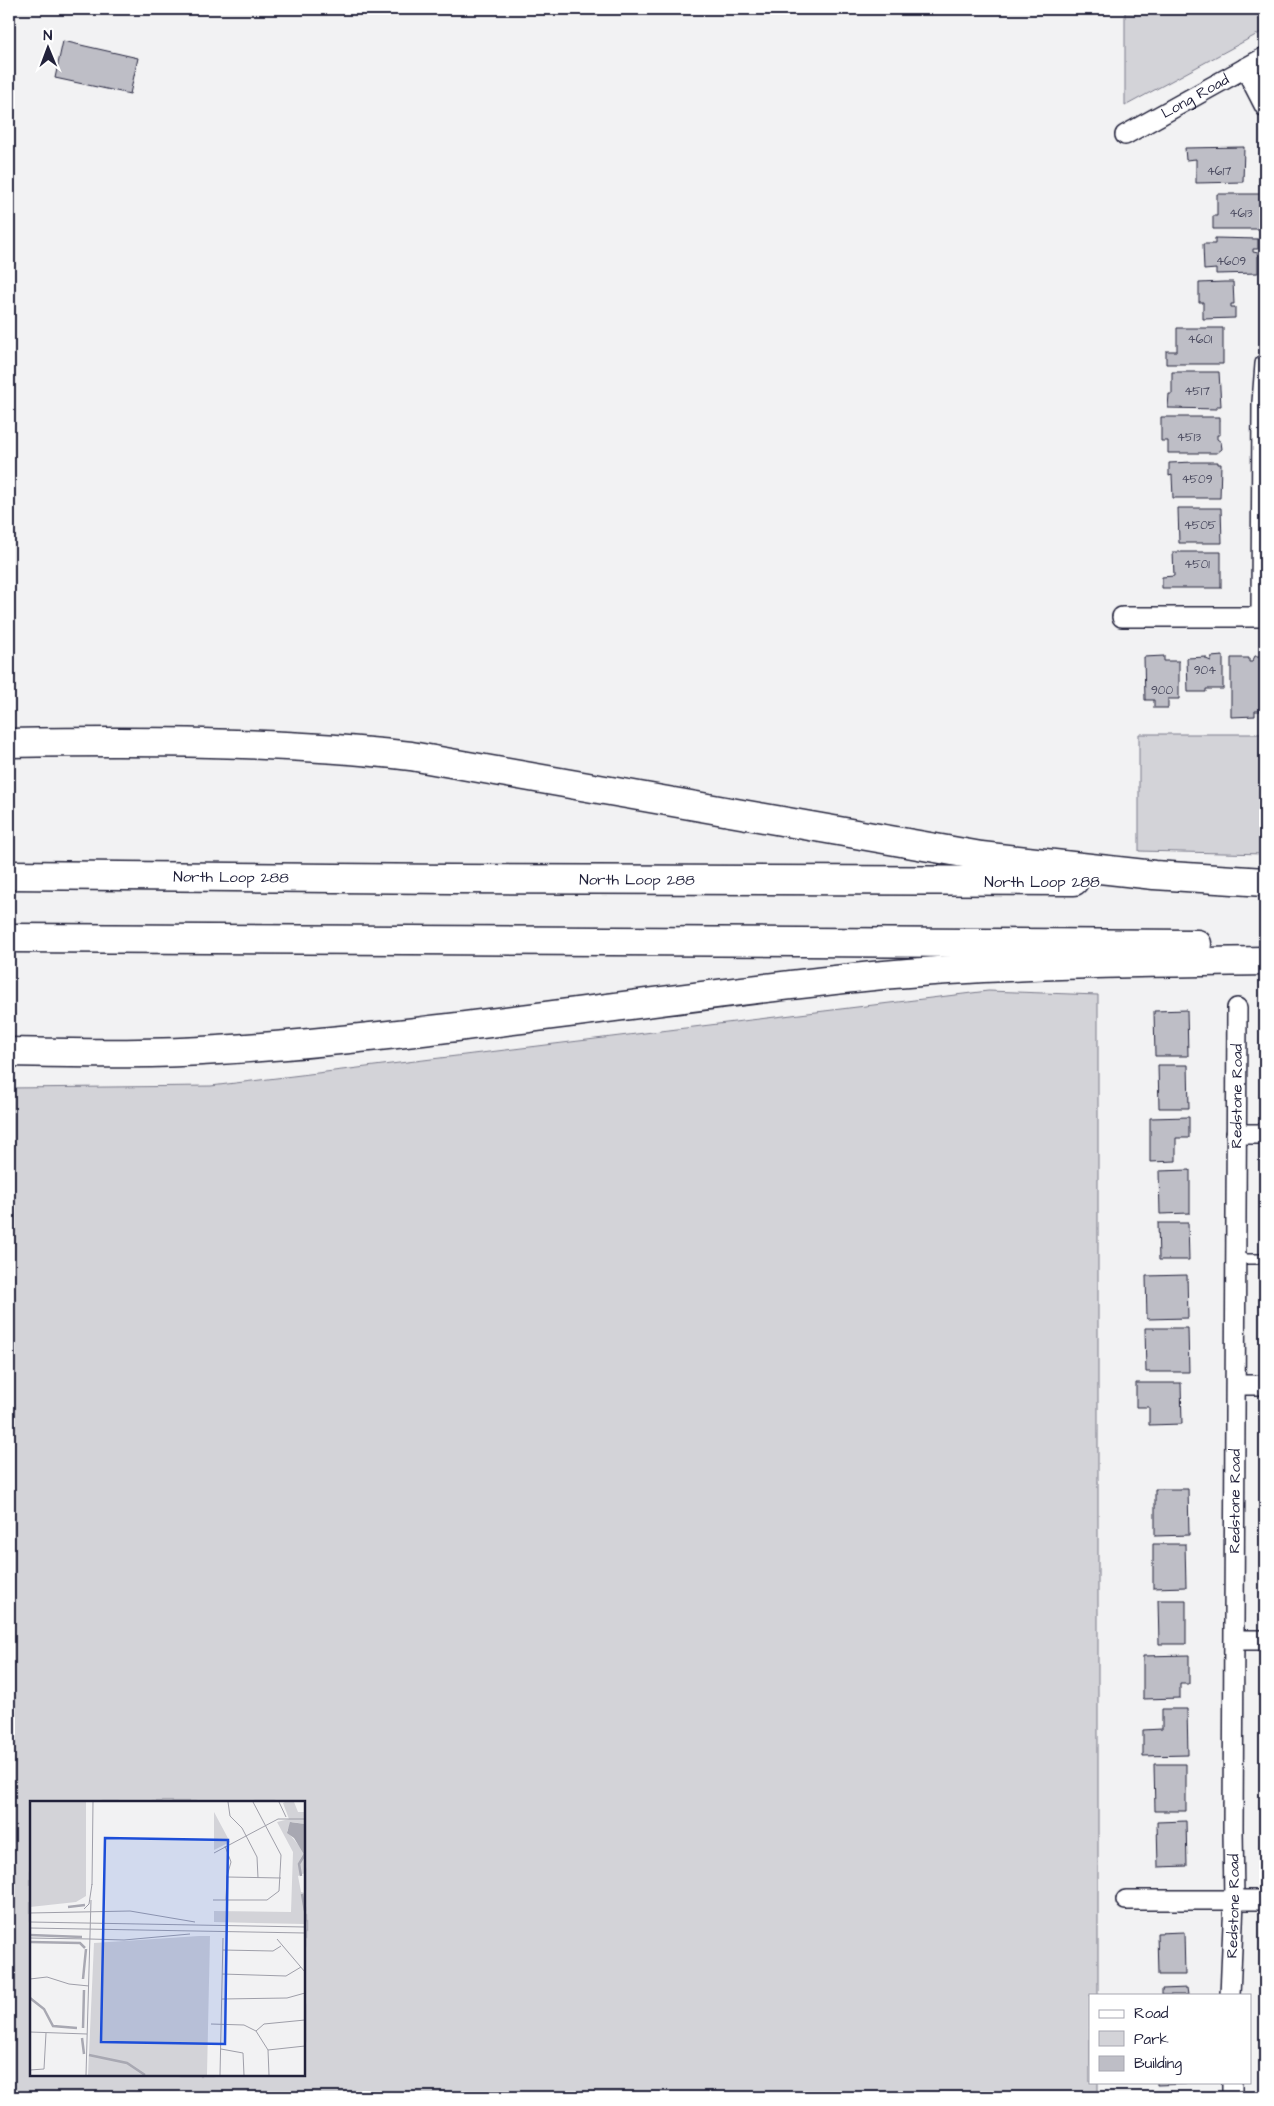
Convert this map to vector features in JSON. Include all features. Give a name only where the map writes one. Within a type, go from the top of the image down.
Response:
[{"type":"highway","points":[[9,743],[271,746],[346,749],[411,756],[982,856],[1154,875],[1265,882]]},
{"type":"highway","name":"North Loop 288","points":[[9,875],[500,880],[1265,882]]},
{"type":"highway","points":[[9,938],[360,938],[1265,944]]},
{"type":"highway","points":[[9,1052],[128,1054],[308,1043],[525,1019],[805,984],[937,971],[1144,963],[1265,961]]},
{"type":"street","name":"Long Road","points":[[1125,135],[1265,58]]},
{"type":"street","points":[[1245,68],[1265,107]]},
{"type":"street","points":[[1122,617],[1263,617],[1265,364]]},
{"type":"street","name":"Redstone Road","points":[[1230,1994],[1234,1901],[1237,1008]]},
{"type":"street","points":[[1236,1134],[1265,1134]]},
{"type":"street","points":[[1236,1385],[1265,1386]]},
{"type":"street","points":[[1235,1640],[1265,1640]]},
{"type":"street","points":[[1126,1900],[1265,1900]]},
{"type":"street","points":[[1232,2084],[1232,2097]]},
{"type":"lane","points":[[1236,1259],[1265,1259]]},
{"type":"green space","points":[[1125,9],[1265,9],[1265,30],[1125,106]]},
{"type":"green space","points":[[1139,734],[1265,734],[1265,854],[1139,851]]},
{"type":"green space","points":[[988,991],[1098,995],[1098,1994],[1089,1994],[1089,2084],[1098,2084],[1098,2097],[9,2097],[9,1088],[211,1086]]},
{"type":"building","points":[[63,41],[138,58],[130,94],[55,78]]},
{"type":"building","points":[[1244,147],[1243,182],[1196,183],[1196,159],[1186,160],[1185,148]]},
{"type":"building","points":[[1217,194],[1263,194],[1265,227],[1261,227],[1261,229],[1213,229],[1213,216],[1217,216]]},
{"type":"building","points":[[1215,238],[1258,239],[1258,249],[1253,249],[1253,252],[1258,253],[1258,273],[1216,274],[1216,269],[1204,270],[1203,244],[1215,244]]},
{"type":"building","points":[[1233,282],[1234,304],[1231,304],[1231,307],[1235,307],[1235,318],[1203,319],[1203,302],[1199,302],[1199,283]]},
{"type":"building","points":[[1177,328],[1223,328],[1223,364],[1166,364],[1166,351],[1177,351]]},
{"type":"building","points":[[1172,372],[1219,372],[1221,406],[1217,406],[1217,409],[1168,408],[1169,394],[1172,394]]},
{"type":"building","points":[[1161,417],[1220,417],[1220,435],[1217,435],[1217,439],[1221,442],[1222,449],[1217,453],[1168,453],[1168,441],[1161,441]]},
{"type":"building","points":[[1218,462],[1218,464],[1221,464],[1220,498],[1173,498],[1172,475],[1169,476],[1169,463]]},
{"type":"building","points":[[1178,508],[1221,508],[1222,543],[1179,543]]},
{"type":"building","points":[[1173,552],[1221,552],[1221,588],[1162,588],[1162,577],[1174,576]]},
{"type":"building","points":[[1164,656],[1164,661],[1179,661],[1179,699],[1168,699],[1168,708],[1154,708],[1154,700],[1145,700],[1144,657]]},
{"type":"building","points":[[1223,656],[1223,689],[1206,689],[1206,692],[1188,692],[1187,658],[1206,657],[1206,659],[1211,661],[1211,657]]},
{"type":"building","points":[[1255,656],[1263,656],[1265,659],[1265,711],[1255,711],[1255,716],[1231,717],[1231,658],[1249,658],[1249,662],[1252,662]]},
{"type":"building","points":[[1187,1010],[1188,1056],[1155,1056],[1154,1011]]},
{"type":"building","points":[[1158,1065],[1188,1065],[1189,1108],[1159,1108]]},
{"type":"building","points":[[1189,1117],[1189,1138],[1176,1138],[1176,1161],[1150,1162],[1150,1118]]},
{"type":"building","points":[[1190,1170],[1190,1213],[1160,1214],[1159,1171]]},
{"type":"building","points":[[1263,1178],[1265,1178],[1265,1209],[1264,1209]]},
{"type":"building","points":[[1158,1223],[1188,1223],[1189,1260],[1159,1260]]},
{"type":"building","points":[[1187,1275],[1188,1318],[1147,1319],[1146,1276]]},
{"type":"building","points":[[1145,1328],[1188,1328],[1189,1372],[1146,1372]]},
{"type":"building","points":[[1136,1383],[1181,1383],[1182,1424],[1149,1425],[1149,1407],[1136,1407]]},
{"type":"building","points":[[1262,1429],[1265,1429],[1265,1463],[1263,1463]]},
{"type":"building","points":[[1155,1489],[1188,1489],[1189,1535],[1155,1536]]},
{"type":"building","points":[[1153,1544],[1185,1544],[1186,1587],[1153,1588]]},
{"type":"building","points":[[1264,1549],[1265,1549],[1265,1598]]},
{"type":"building","points":[[1158,1600],[1186,1600],[1186,1644],[1159,1644]]},
{"type":"building","points":[[1189,1655],[1189,1684],[1180,1684],[1180,1698],[1143,1699],[1143,1656]]},
{"type":"building","points":[[1162,1709],[1187,1709],[1188,1755],[1143,1756],[1143,1730],[1162,1729]]},
{"type":"building","points":[[1154,1764],[1186,1764],[1186,1811],[1155,1811]]},
{"type":"building","points":[[1186,1821],[1187,1866],[1158,1867],[1157,1822]]},
{"type":"building","points":[[1184,1932],[1185,1975],[1158,1975],[1157,1933]]},
{"type":"building","points":[[1187,1988],[1188,1994],[1162,1994],[1162,1989]]},
{"type":"building","points":[[1164,2094],[1187,2094],[1187,2097],[1164,2097]]}]
